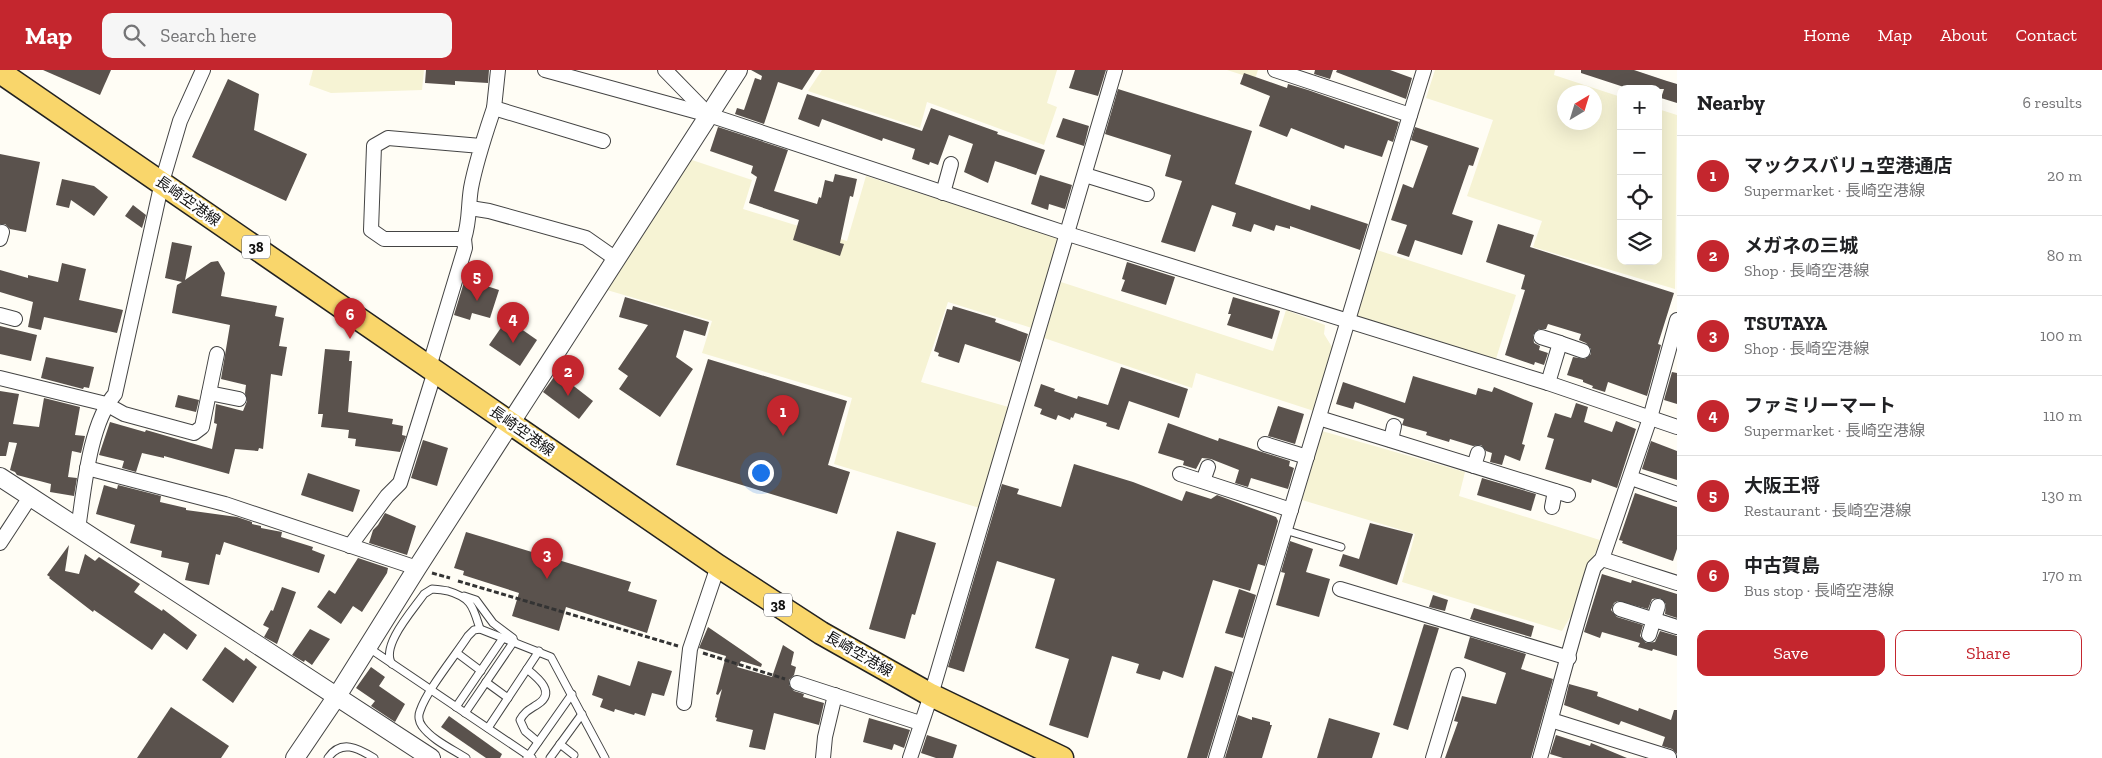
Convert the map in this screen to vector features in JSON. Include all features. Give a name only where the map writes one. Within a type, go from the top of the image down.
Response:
[{"type":"main road","name":"長崎空港線","points":[[0,72],[718,566],[821,633],[930,695],[1062,758]]},
{"type":"street","points":[[78,529],[90,455],[106,404],[115,394],[162,182],[180,121],[203,70]]},
{"type":"street","points":[[350,546],[387,496],[400,483],[465,248],[464,239],[469,223],[470,190],[481,146],[494,108],[498,70]]},
{"type":"street","points":[[545,70],[708,115],[1068,234],[1548,383],[1677,427]]},
{"type":"street","points":[[665,70],[708,115]]},
{"type":"street","points":[[295,758],[337,696],[417,568],[738,70]]},
{"type":"street","points":[[910,758],[1116,70]]},
{"type":"street","points":[[1275,70],[1410,115]]},
{"type":"street","points":[[1216,758],[1319,418],[1346,321],[1410,115],[1421,71]]},
{"type":"street","points":[[494,108],[603,140]]},
{"type":"street","points":[[464,239],[384,239],[371,230],[374,146],[388,138],[481,146]]},
{"type":"street","points":[[943,193],[951,164]]},
{"type":"street","points":[[1085,175],[1147,194]]},
{"type":"street","points":[[470,208],[586,238],[616,259]]},
{"type":"street","points":[[0,315],[15,319]]},
{"type":"street","points":[[1540,758],[1569,658],[1572,635],[1594,567],[1602,560],[1631,478],[1677,320]]},
{"type":"street","points":[[1541,337],[1583,351]]},
{"type":"street","points":[[1548,383],[1560,343]]},
{"type":"street","points":[[0,378],[106,404],[124,414],[194,433],[202,427],[217,354]]},
{"type":"street","points":[[209,393],[239,400]]},
{"type":"street","points":[[1319,418],[1391,440],[1476,459],[1561,493],[1552,507]]},
{"type":"street","points":[[1391,440],[1394,426]]},
{"type":"street","points":[[1265,444],[1307,456]]},
{"type":"street","points":[[1203,481],[1208,467]]},
{"type":"street","points":[[88,468],[225,504],[417,568]]},
{"type":"street","points":[[1180,474],[1291,510]]},
{"type":"street","points":[[0,477],[431,758]]},
{"type":"street","points":[[1631,478],[1677,494]]},
{"type":"street","points":[[0,543],[30,497]]},
{"type":"street","points":[[1602,560],[1676,580]]},
{"type":"street","points":[[684,703],[690,649],[718,566]]},
{"type":"street","points":[[1340,589],[1569,658]]},
{"type":"street","points":[[1649,635],[1658,606]]},
{"type":"street","points":[[1620,609],[1677,627]]},
{"type":"street","points":[[1433,758],[1458,675]]},
{"type":"street","points":[[797,682],[920,723]]},
{"type":"street","points":[[822,758],[824,737],[835,695]]},
{"type":"street","points":[[1551,720],[1669,757]]},
{"type":"lane","points":[[1285,530],[1341,547]]},
{"type":"lane","points":[[394,666],[389,659],[390,644],[424,594],[432,589],[460,594],[476,600],[493,623],[524,645]]},
{"type":"lane","points":[[460,594],[471,604],[480,629]]},
{"type":"lane","points":[[466,758],[430,734],[422,726],[419,719],[420,712],[432,691],[468,636],[474,630],[480,629],[552,657],[605,758]]},
{"type":"lane","points":[[456,707],[503,638]]},
{"type":"lane","points":[[466,713],[514,641]]},
{"type":"lane","points":[[368,647],[529,757],[572,694]]},
{"type":"lane","points":[[488,728],[539,651]]},
{"type":"lane","points":[[457,653],[481,671]]},
{"type":"lane","points":[[527,669],[541,680],[546,690],[542,701],[528,709],[520,720],[525,731],[538,742]]},
{"type":"lane","points":[[486,682],[508,698]]},
{"type":"lane","points":[[550,758],[582,714]]},
{"type":"lane","points":[[560,744],[574,754]]},
{"type":"lane","points":[[328,758],[332,751],[348,747],[359,748],[374,758]]},
{"type":"path","points":[[417,568],[797,682]]},
{"type":"shaded area","points":[[313,70],[424,70],[422,90],[331,93],[309,85]]},
{"type":"shaded area","points":[[822,70],[1057,70],[1047,103],[1057,107],[1044,145],[927,102],[920,128],[808,91]]},
{"type":"shaded area","points":[[1227,70],[1258,70],[1255,79]]},
{"type":"shaded area","points":[[1435,70],[1555,70],[1554,75],[1584,85],[1557,85],[1557,130],[1602,130],[1602,91],[1617,96],[1617,265],[1662,265],[1662,110],[1677,115],[1675,289],[1533,247],[1542,221],[1467,196],[1493,120],[1426,98]]},
{"type":"shaded area","points":[[689,159],[752,180],[743,209],[847,241],[866,176],[1056,237],[1059,244],[1035,329],[948,302],[921,382],[1012,408],[983,509],[834,464],[852,398],[702,353],[712,321],[607,290]]},
{"type":"shaded area","points":[[1377,250],[1516,295],[1495,362],[1360,321],[1356,312]]},
{"type":"shaded area","points":[[1061,282],[1273,351],[1286,310],[1325,325],[1324,334],[1332,347],[1314,411],[1196,373],[1192,388],[1044,338]]},
{"type":"shaded area","points":[[1322,431],[1465,472],[1459,496],[1603,541],[1588,565],[1572,614],[1562,631],[1402,582],[1415,534],[1302,500]]},
{"type":"building","points":[[43,70],[111,70],[100,95]]},
{"type":"building","points":[[426,70],[489,70],[488,83],[455,81],[455,85],[425,83]]},
{"type":"building","points":[[751,70],[815,70],[802,90],[778,82],[764,124],[735,114],[737,108],[744,110],[755,78],[761,80],[762,76]]},
{"type":"building","points":[[1075,70],[1106,70],[1098,96],[1069,88]]},
{"type":"building","points":[[1315,70],[1333,70],[1330,79],[1314,74]]},
{"type":"building","points":[[1337,70],[1390,70],[1412,78],[1406,99],[1336,72]]},
{"type":"building","points":[[1581,70],[1634,70],[1677,84],[1677,103],[1662,98],[1664,89],[1662,89],[1662,85],[1618,85],[1581,73]]},
{"type":"building","points":[[1244,73],[1287,88],[1288,84],[1308,90],[1399,122],[1393,142],[1388,140],[1382,157],[1345,145],[1344,149],[1291,128],[1287,137],[1259,126],[1270,96],[1240,84]]},
{"type":"building","points":[[228,79],[259,94],[254,130],[307,154],[286,201],[192,157]]},
{"type":"building","points":[[1118,89],[1252,131],[1235,184],[1310,210],[1311,205],[1368,224],[1360,250],[1290,226],[1290,229],[1276,225],[1274,231],[1254,224],[1251,232],[1232,226],[1236,213],[1212,205],[1195,252],[1161,242],[1182,181],[1165,176],[1171,155],[1105,134]]},
{"type":"building","points":[[807,94],[922,131],[931,108],[998,132],[997,134],[1045,150],[1036,175],[995,161],[988,183],[964,172],[973,144],[949,135],[938,165],[930,162],[929,165],[912,159],[915,149],[883,138],[882,141],[822,119],[819,127],[798,119]]},
{"type":"building","points":[[1063,118],[1089,126],[1084,146],[1056,137]]},
{"type":"building","points":[[718,127],[788,150],[774,191],[817,204],[819,197],[821,198],[825,180],[833,182],[835,174],[857,179],[853,197],[850,196],[840,243],[844,244],[840,256],[793,240],[799,220],[749,203],[757,177],[751,173],[753,166],[710,151]]},
{"type":"building","points":[[1415,127],[1479,148],[1473,166],[1469,165],[1452,214],[1473,221],[1462,255],[1415,240],[1409,257],[1397,253],[1407,225],[1391,220],[1403,184],[1413,188],[1428,146],[1411,140]]},
{"type":"building","points":[[0,154],[40,162],[26,232],[10,229],[5,224],[0,224]]},
{"type":"building","points":[[1040,175],[1072,185],[1065,209],[1049,204],[1048,210],[1031,204]]},
{"type":"building","points":[[62,179],[94,186],[108,197],[94,216],[71,200],[69,208],[56,205]]},
{"type":"building","points":[[133,205],[146,215],[142,228],[125,216]]},
{"type":"building","points":[[1498,224],[1534,235],[1530,247],[1674,293],[1658,344],[1661,345],[1647,396],[1608,382],[1605,392],[1592,388],[1593,386],[1583,382],[1583,380],[1567,375],[1573,357],[1585,359],[1591,354],[1591,349],[1586,343],[1579,340],[1581,334],[1548,324],[1546,329],[1539,329],[1533,335],[1534,343],[1540,346],[1539,350],[1548,353],[1544,365],[1535,362],[1534,365],[1505,355],[1525,290],[1521,289],[1525,275],[1486,262]]},
{"type":"building","points":[[172,242],[192,246],[185,280],[211,262],[218,261],[225,273],[221,296],[277,306],[275,316],[284,318],[279,346],[287,347],[282,376],[271,374],[263,449],[259,448],[258,451],[235,449],[229,474],[164,456],[164,458],[142,453],[136,472],[122,468],[124,461],[99,455],[110,422],[212,449],[217,424],[214,423],[216,404],[243,411],[247,401],[246,385],[221,379],[230,325],[172,313],[177,285],[182,282],[165,278]]},
{"type":"building","points":[[1127,262],[1175,277],[1166,305],[1121,291],[1125,280],[1122,279]]},
{"type":"building","points":[[62,263],[86,269],[79,300],[123,310],[117,333],[44,317],[41,330],[28,327],[33,302],[0,292],[0,270],[28,278],[28,275],[58,282]]},
{"type":"building","points":[[465,279],[499,290],[490,318],[472,313],[470,320],[454,315]]},
{"type":"building","points":[[625,297],[709,322],[705,336],[684,330],[676,357],[693,369],[660,417],[619,389],[628,376],[618,369],[648,325],[619,317]]},
{"type":"building","points":[[1233,297],[1280,311],[1272,339],[1227,325],[1231,314],[1228,314]]},
{"type":"building","points":[[953,306],[996,319],[995,322],[1028,334],[1020,362],[965,344],[959,363],[938,356],[939,353],[934,351],[947,309],[952,310]]},
{"type":"building","points":[[507,319],[537,340],[520,366],[489,345]]},
{"type":"building","points":[[0,326],[37,335],[31,361],[0,354]]},
{"type":"building","points":[[325,349],[350,351],[349,361],[352,361],[348,412],[393,419],[392,424],[403,426],[402,435],[406,436],[400,452],[355,446],[356,439],[348,438],[349,430],[321,427],[323,414],[318,414]]},
{"type":"building","points":[[46,357],[94,367],[89,388],[84,387],[83,389],[41,378]]},
{"type":"building","points":[[708,359],[847,401],[828,465],[850,472],[837,514],[676,465]]},
{"type":"building","points":[[1121,367],[1188,389],[1179,418],[1129,401],[1119,430],[1106,426],[1107,423],[1075,413],[1070,420],[1058,415],[1056,420],[1040,414],[1042,409],[1034,406],[1041,384],[1077,399],[1078,396],[1108,405]]},
{"type":"building","points":[[1672,372],[1677,373],[1677,404],[1664,400]]},
{"type":"building","points":[[557,373],[593,401],[579,419],[543,392]]},
{"type":"building","points":[[1413,376],[1476,395],[1478,388],[1492,392],[1494,387],[1533,403],[1522,444],[1525,445],[1520,461],[1505,455],[1502,465],[1490,462],[1492,453],[1486,451],[1481,445],[1473,446],[1450,439],[1449,442],[1426,435],[1427,432],[1402,425],[1404,419],[1355,402],[1353,409],[1336,404],[1343,382],[1405,403]]},
{"type":"building","points":[[0,391],[19,394],[13,424],[39,427],[44,398],[80,407],[75,435],[85,436],[81,453],[72,451],[68,477],[77,478],[74,496],[50,492],[51,484],[17,475],[10,470],[17,443],[9,442],[6,456],[0,456]]},
{"type":"building","points":[[178,395],[199,400],[196,412],[175,407]]},
{"type":"building","points":[[1576,403],[1588,407],[1584,422],[1612,432],[1616,421],[1636,429],[1617,488],[1592,479],[1591,483],[1545,469],[1554,439],[1547,437],[1555,413],[1571,418]]},
{"type":"building","points":[[1278,406],[1304,414],[1295,444],[1268,436]]},
{"type":"building","points":[[1168,423],[1218,441],[1219,438],[1290,461],[1289,466],[1294,468],[1288,489],[1251,478],[1248,487],[1235,483],[1239,470],[1211,459],[1202,458],[1196,469],[1183,465],[1184,461],[1158,453]]},
{"type":"building","points":[[423,440],[448,448],[437,486],[411,478]]},
{"type":"building","points":[[1651,441],[1677,451],[1677,480],[1642,469]]},
{"type":"building","points":[[1074,464],[1133,482],[1182,501],[1186,491],[1211,499],[1217,495],[1276,517],[1278,521],[1265,566],[1258,564],[1250,591],[1213,580],[1183,678],[1163,671],[1160,680],[1136,673],[1139,664],[1112,656],[1088,738],[1049,725],[1069,659],[1035,648],[1055,579],[997,561],[964,672],[948,667],[1002,484],[1019,489],[1017,494],[1061,507]]},
{"type":"building","points":[[308,473],[360,490],[353,512],[301,495]]},
{"type":"building","points":[[1482,478],[1536,494],[1531,511],[1477,495]]},
{"type":"building","points":[[104,485],[117,489],[118,485],[161,496],[160,502],[186,508],[186,510],[237,517],[261,526],[261,528],[282,532],[281,537],[313,547],[312,550],[325,555],[319,573],[224,542],[220,555],[216,554],[209,585],[185,580],[189,563],[161,557],[162,551],[130,543],[135,525],[96,514]]},
{"type":"building","points":[[1635,493],[1677,507],[1677,549],[1673,561],[1622,543],[1623,541],[1619,540]]},
{"type":"building","points":[[385,513],[416,526],[407,555],[369,543],[373,530]]},
{"type":"building","points":[[1370,523],[1413,534],[1397,585],[1339,566],[1343,554],[1359,559]]},
{"type":"building","points":[[897,531],[936,543],[915,615],[912,614],[905,639],[869,629]]},
{"type":"building","points":[[466,532],[631,582],[628,591],[657,600],[647,633],[566,607],[559,631],[512,616],[519,593],[463,575],[464,571],[454,568]]},
{"type":"building","points":[[1290,541],[1313,549],[1306,572],[1330,579],[1319,617],[1276,605],[1285,573],[1281,572]]},
{"type":"building","points":[[69,545],[65,571],[79,574],[85,554],[95,561],[99,557],[140,584],[134,592],[162,611],[163,609],[197,635],[187,650],[164,633],[152,650],[94,610],[93,612],[49,578],[47,575]]},
{"type":"building","points":[[358,558],[388,568],[387,573],[362,612],[353,606],[341,624],[317,607],[329,590],[335,594]]},
{"type":"building","points":[[1602,574],[1631,583],[1632,580],[1677,594],[1677,618],[1665,614],[1666,604],[1660,598],[1652,599],[1648,609],[1618,601],[1614,603],[1611,610],[1617,617],[1643,625],[1640,636],[1646,643],[1655,642],[1660,631],[1677,636],[1677,656],[1638,647],[1640,643],[1602,632],[1600,638],[1584,632]]},
{"type":"building","points":[[282,587],[296,592],[277,644],[264,637],[269,628],[263,625],[271,610],[273,611]]},
{"type":"building","points":[[1239,589],[1256,595],[1243,638],[1225,633]]},
{"type":"building","points":[[1433,595],[1448,600],[1445,611],[1429,607]]},
{"type":"building","points":[[1474,608],[1534,626],[1531,637],[1470,619]]},
{"type":"building","points":[[1424,624],[1439,628],[1408,730],[1393,725]]},
{"type":"building","points":[[708,627],[762,664],[761,667],[741,661],[737,667],[772,677],[783,645],[794,652],[791,665],[796,667],[794,675],[789,680],[789,685],[794,691],[804,694],[803,697],[824,703],[819,725],[774,713],[765,750],[749,747],[753,730],[716,721],[717,718],[715,717],[722,689],[718,695],[716,694],[726,656],[699,648]]},
{"type":"building","points":[[310,629],[330,639],[312,665],[292,655]]},
{"type":"building","points":[[1470,637],[1526,654],[1521,669],[1553,679],[1531,758],[1445,758],[1458,722],[1454,721],[1462,696],[1496,704],[1506,673],[1464,658]]},
{"type":"building","points":[[225,647],[244,661],[246,658],[257,667],[233,703],[202,680]]},
{"type":"building","points":[[638,661],[672,671],[664,696],[652,693],[645,716],[635,713],[634,715],[615,709],[614,712],[600,707],[603,699],[592,695],[598,675],[630,686]]},
{"type":"building","points":[[1215,666],[1233,672],[1207,758],[1187,758]]},
{"type":"building","points":[[371,667],[385,677],[379,686],[405,704],[395,722],[371,706],[375,701],[356,688]]},
{"type":"building","points":[[1569,684],[1598,692],[1597,696],[1638,711],[1639,708],[1671,720],[1674,710],[1677,710],[1677,754],[1672,749],[1662,746],[1665,737],[1621,721],[1619,725],[1564,705]]},
{"type":"building","points":[[171,707],[229,746],[221,758],[137,758]]},
{"type":"building","points":[[1238,715],[1252,720],[1252,717],[1270,722],[1270,725],[1272,725],[1262,758],[1225,758]]},
{"type":"building","points":[[449,716],[502,754],[500,758],[486,758],[441,727]]},
{"type":"building","points":[[869,718],[910,730],[904,748],[894,744],[892,750],[863,742]]},
{"type":"building","points":[[1329,718],[1380,733],[1372,758],[1317,758]]},
{"type":"building","points":[[927,735],[957,745],[953,758],[936,758],[921,753]]},
{"type":"building","points":[[1556,735],[1590,746],[1591,743],[1627,758],[1563,758],[1550,754]]},
{"type":"place","name":"大阪王将","points":[[477,301]]},
{"type":"place","name":"中古賀島","points":[[350,339]]},
{"type":"place","name":"ファミリーマート","points":[[513,343]]},
{"type":"place","name":"メガネの三城","points":[[568,396]]},
{"type":"place","name":"マックスバリュ空港通店","points":[[783,436]]},
{"type":"place","name":"TSUTAYA","points":[[547,579]]}]
